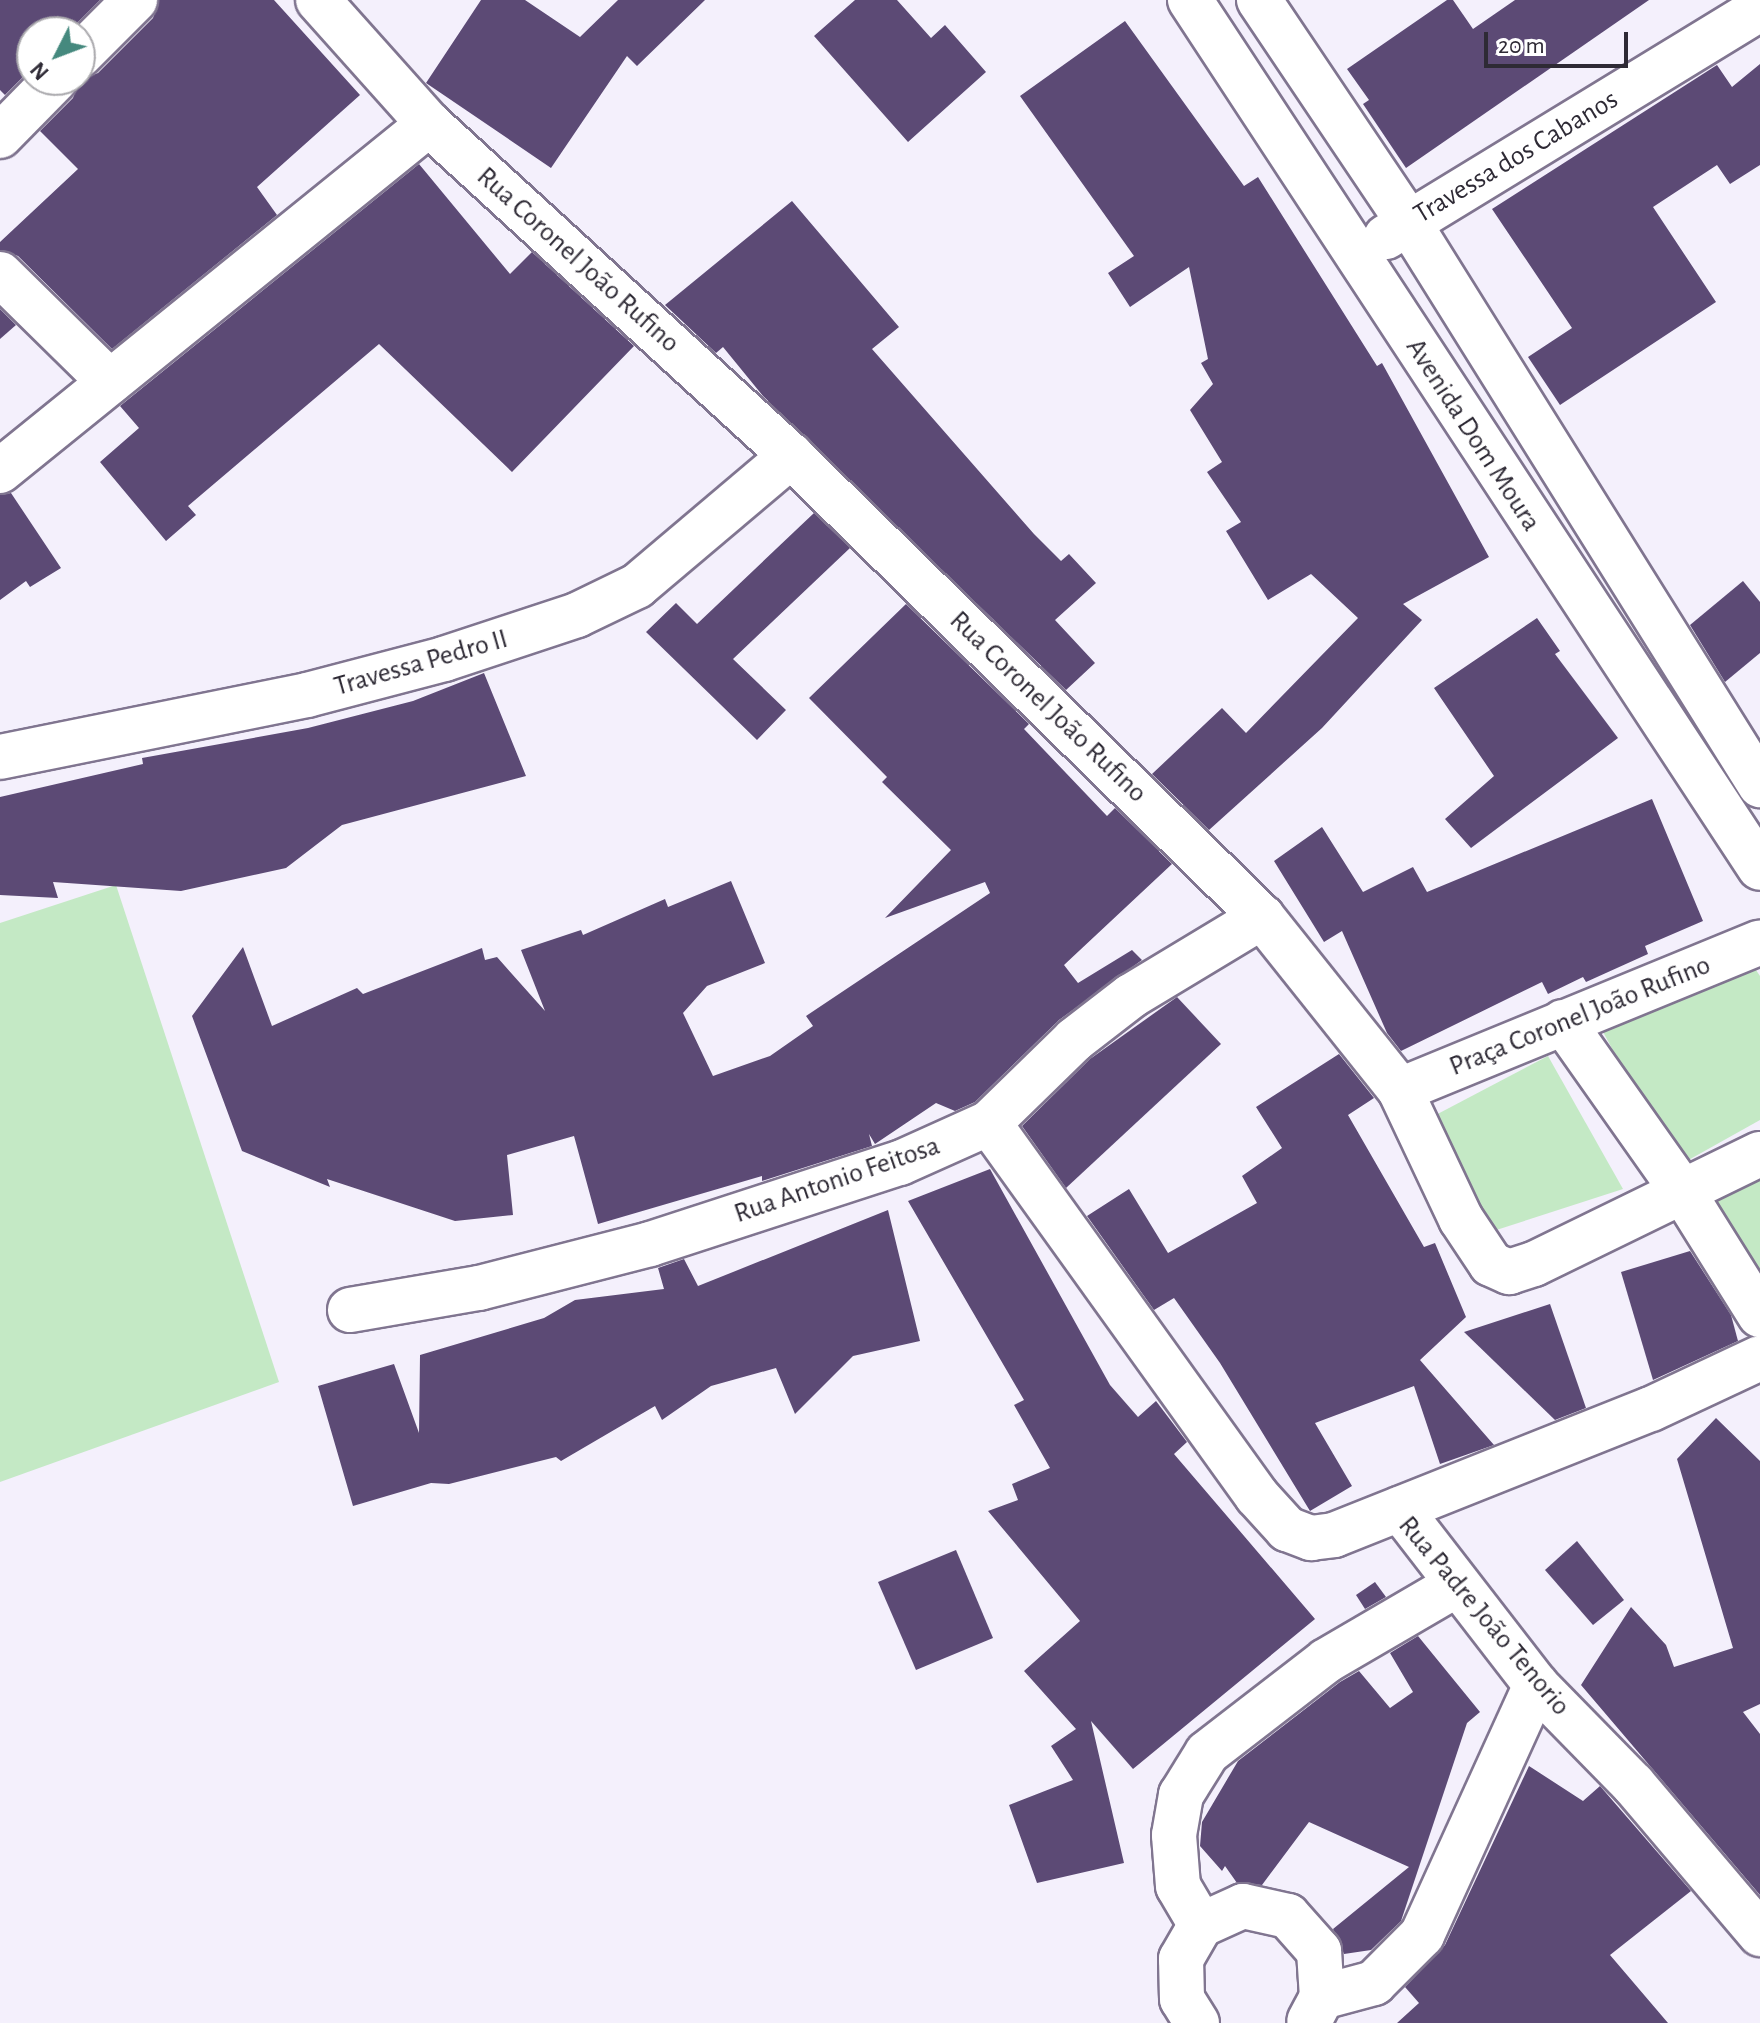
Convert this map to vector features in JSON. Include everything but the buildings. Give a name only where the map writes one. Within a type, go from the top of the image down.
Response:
[{"type":"street","points":[[96,39],[135,0]]},
{"type":"street","name":"Rua Coronel João Rufino","points":[[318,0],[429,124],[791,456],[1262,917],[1400,1090],[1479,1253],[1499,1270],[1534,1264],[1760,1154]]},
{"type":"street","name":"Avenida Dom Moura","points":[[1259,0],[1409,223],[1760,785]]},
{"type":"street","name":"Avenida Dom Moura","points":[[1197,3],[1355,256],[1760,868]]},
{"type":"street","name":"Travessa dos Cabanos","points":[[1355,256],[1760,9]]},
{"type":"street","points":[[0,136],[39,96]]},
{"type":"street","points":[[0,471],[429,124]]},
{"type":"street","points":[[0,274],[110,382]]},
{"type":"street","name":"Travessa Pedro II","points":[[0,757],[307,695],[444,659],[577,615],[637,586],[791,456]]},
{"type":"street","points":[[1517,501],[1566,473]]},
{"type":"street","name":"Rua Antonio Feitosa","points":[[350,1310],[479,1288],[650,1244],[900,1163],[989,1123],[1074,1040],[1131,996],[1262,917]]},
{"type":"street","name":"Praça Coronel João Rufino","points":[[1400,1090],[1760,942]]},
{"type":"street","points":[[1563,1022],[1683,1192],[1760,1315]]},
{"type":"street","name":"Rua Padre João Tenorio","points":[[989,1123],[1257,1496],[1287,1529],[1311,1538],[1334,1535],[1400,1509],[1536,1685],[1633,1784],[1760,1934]]},
{"type":"street","points":[[1400,1509],[1651,1409],[1760,1358]]},
{"type":"street","points":[[1201,1925],[1178,1886],[1174,1835],[1181,1795],[1207,1753],[1326,1661],[1456,1585]]},
{"type":"street","points":[[1197,2023],[1182,1999],[1181,1959],[1201,1925],[1243,1906],[1288,1916],[1319,1951],[1315,2010],[1374,1983],[1422,1935],[1536,1685]]},
{"type":"green space","points":[[116,885],[279,1382],[0,1482],[0,923]]},
{"type":"green space","points":[[1754,967],[1760,976],[1760,1120],[1676,1167],[1602,1030]]},
{"type":"green space","points":[[1548,1056],[1623,1189],[1487,1233],[1430,1118]]},
{"type":"green space","points":[[1760,1173],[1760,1305],[1701,1203]]}]
